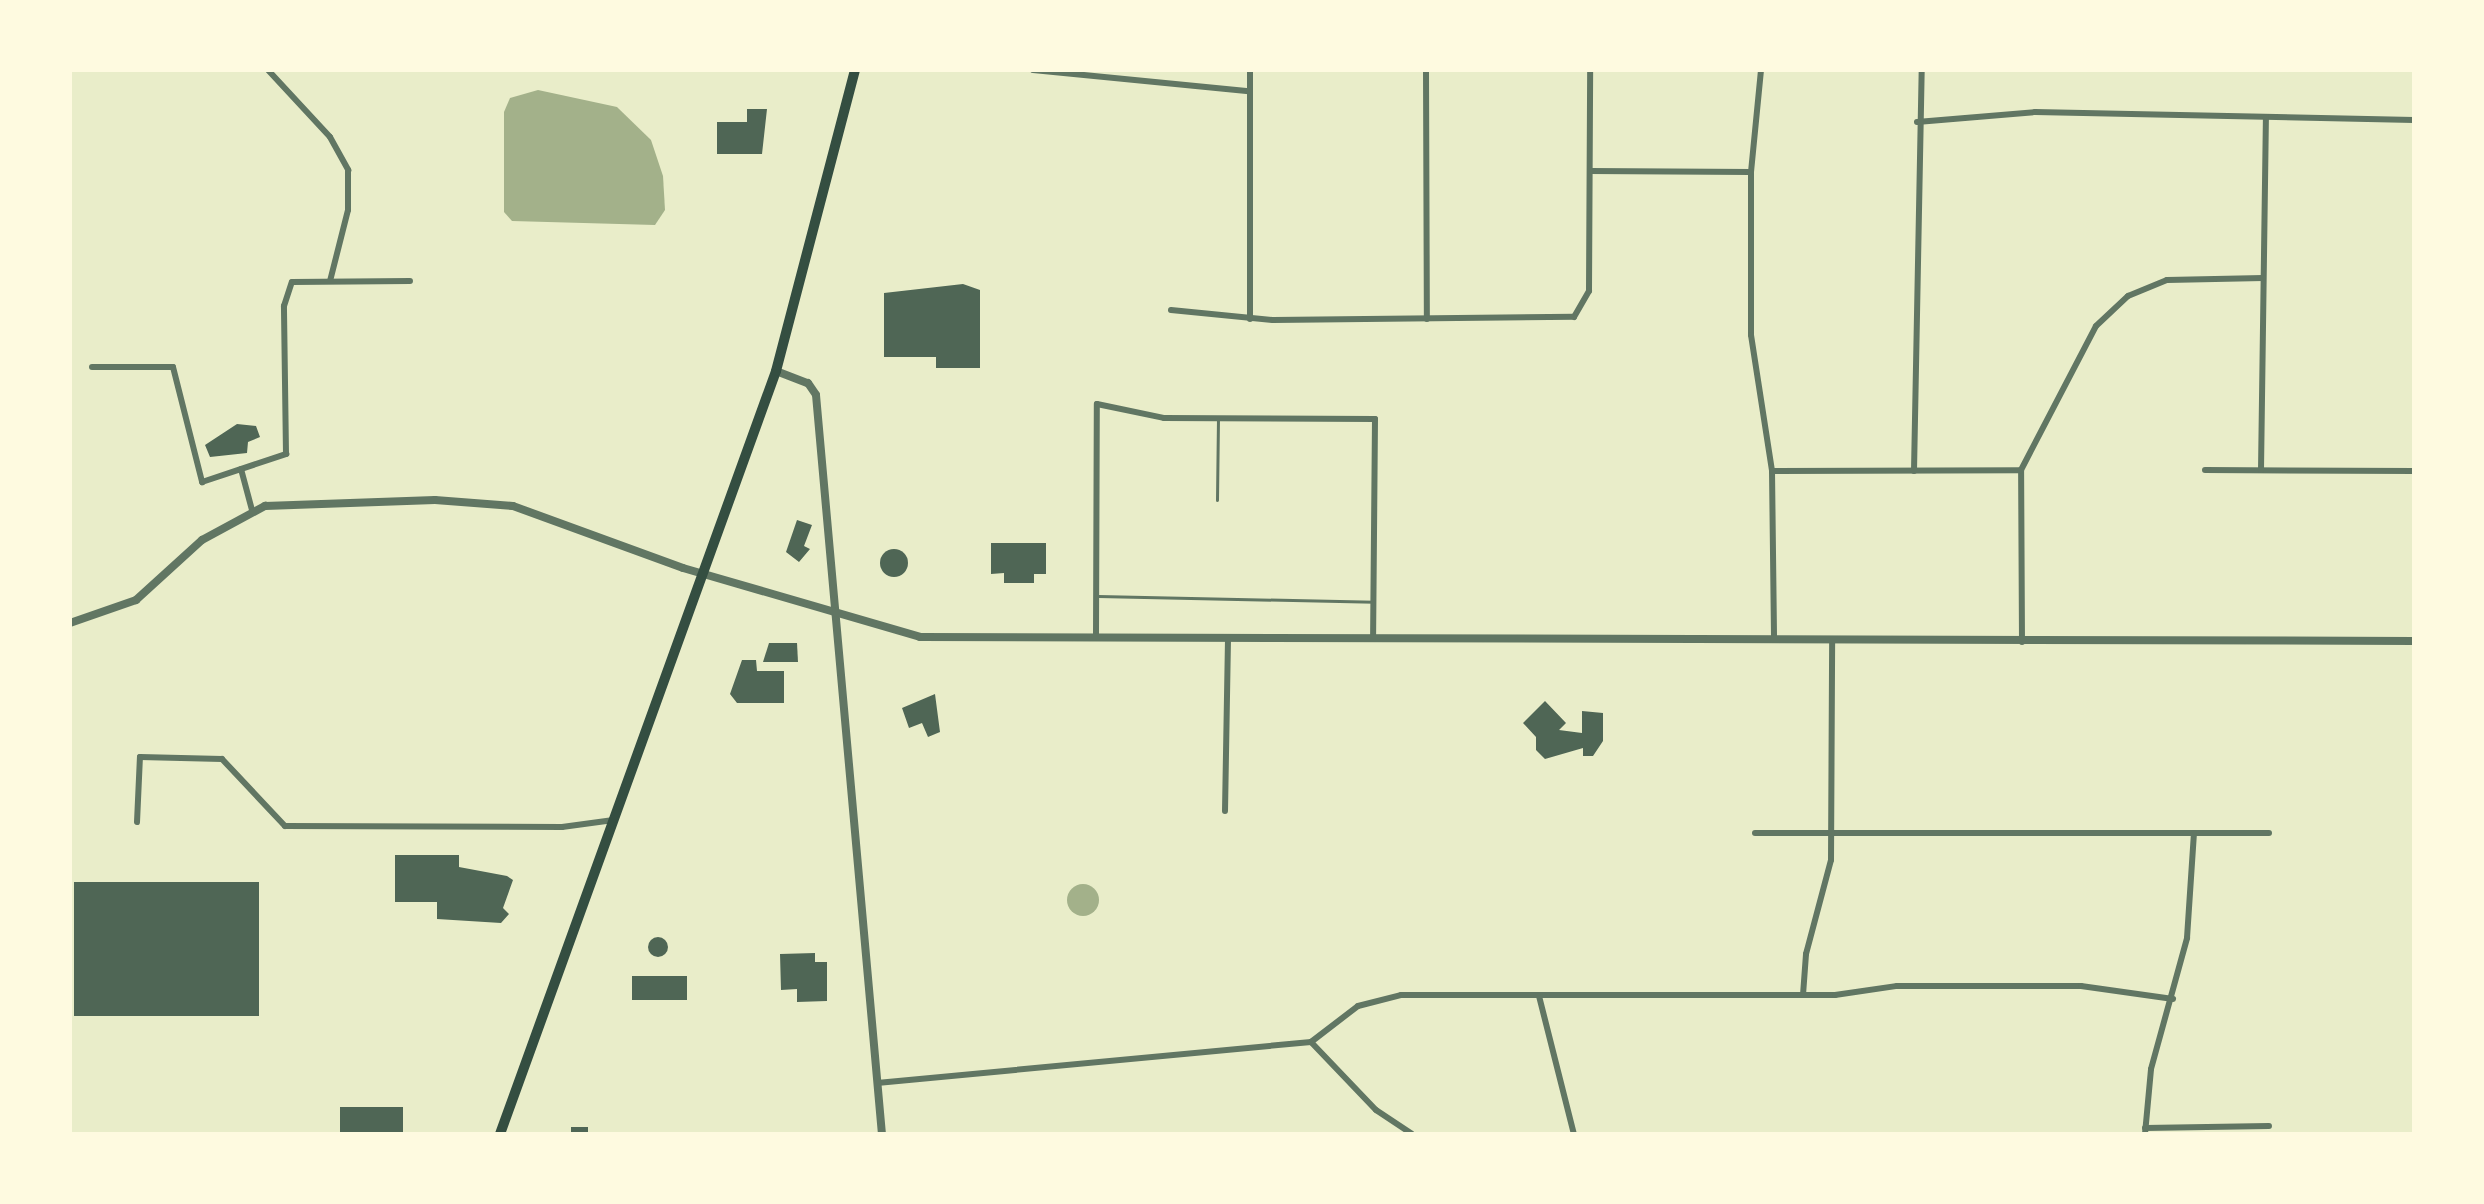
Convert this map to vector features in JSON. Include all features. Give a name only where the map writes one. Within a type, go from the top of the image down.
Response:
[{"type":"main road","points":[[500,1134],[776,371],[855,70]]},
{"type":"street","points":[[268,70],[330,137],[348,170],[348,210],[330,281]]},
{"type":"street","points":[[1033,70],[1249,91]]},
{"type":"street","points":[[1250,70],[1250,319]]},
{"type":"street","points":[[1426,70],[1427,319]]},
{"type":"street","points":[[1171,310],[1250,319],[1569,319],[1584,310],[1590,171],[1590,70]]},
{"type":"street","points":[[1761,70],[1751,172],[1751,335],[1772,471],[1774,641]]},
{"type":"street","points":[[1914,471],[1917,122],[1922,70]]},
{"type":"street","points":[[1917,122],[2035,112],[2414,120]]},
{"type":"street","points":[[2261,470],[2266,117]]},
{"type":"street","points":[[1590,171],[1751,172]]},
{"type":"street","points":[[2022,643],[2021,470],[2096,326],[2128,296],[2167,280],[2263,278]]},
{"type":"street","points":[[92,367],[173,367],[197,474],[202,482],[286,454],[284,306],[292,282],[410,281]]},
{"type":"street","points":[[776,371],[805,381],[816,395],[882,1134]]},
{"type":"street","points":[[1096,638],[1097,404],[1164,418],[1375,419],[1373,639]]},
{"type":"street","points":[[241,469],[252,510]]},
{"type":"street","points":[[1772,471],[2021,470]]},
{"type":"street","points":[[2205,470],[2414,471]]},
{"type":"street","points":[[70,623],[136,600],[202,540],[252,510],[307,500],[491,501],[704,574],[920,637],[2022,643],[2414,641]]},
{"type":"street","points":[[1225,811],[1228,638]]},
{"type":"street","points":[[1803,995],[1832,833],[1832,641]]},
{"type":"street","points":[[137,822],[140,757],[222,759],[285,826],[562,827],[614,820]]},
{"type":"street","points":[[1755,833],[2269,833]]},
{"type":"street","points":[[2194,833],[2190,917],[2173,999],[2151,1069],[2145,1131],[2269,1126]]},
{"type":"street","points":[[877,1083],[1311,1042],[1348,1011],[1379,998],[1803,995],[1897,986],[2091,986],[2173,999]]},
{"type":"street","points":[[1539,996],[1574,1134]]},
{"type":"street","points":[[1311,1042],[1376,1110],[1412,1134]]},
{"type":"lane","points":[[1217,500],[1218,419]]},
{"type":"lane","points":[[1096,596],[1374,602]]},
{"type":"shaded area","points":[[538,90],[617,107],[651,140],[663,176],[665,210],[655,225],[512,221],[504,212],[504,112],[510,98]]},
{"type":"shaded area","points":[[1083,884],[1094,889],[1099,900],[1094,911],[1083,916],[1072,911],[1067,900],[1072,889]]},
{"type":"building","points":[[747,109],[767,109],[762,154],[717,154],[717,122],[747,122]]},
{"type":"building","points":[[963,284],[980,290],[980,368],[936,368],[936,357],[884,357],[884,293]]},
{"type":"building","points":[[237,424],[256,426],[260,437],[248,442],[247,453],[210,457],[205,445]]},
{"type":"building","points":[[797,520],[812,525],[804,546],[810,549],[799,562],[786,552]]},
{"type":"building","points":[[991,543],[1046,543],[1046,574],[1034,574],[1034,583],[1004,583],[1004,573],[991,574]]},
{"type":"building","points":[[894,549],[904,553],[908,563],[904,573],[894,577],[884,573],[880,563],[884,553]]},
{"type":"building","points":[[769,643],[797,643],[798,662],[763,662]]},
{"type":"building","points":[[742,660],[756,660],[757,671],[784,671],[784,703],[737,703],[730,694]]},
{"type":"building","points":[[935,694],[940,732],[928,737],[922,723],[909,728],[902,708]]},
{"type":"building","points":[[1545,701],[1566,723],[1559,730],[1582,733],[1582,711],[1603,713],[1603,741],[1593,756],[1583,756],[1583,748],[1545,759],[1536,750],[1536,737],[1523,723]]},
{"type":"building","points":[[395,855],[459,855],[459,867],[507,876],[513,880],[503,908],[509,914],[501,923],[437,919],[437,902],[395,902]]},
{"type":"building","points":[[74,882],[259,882],[259,1016],[74,1016]]},
{"type":"building","points":[[658,937],[665,940],[668,947],[665,954],[658,957],[651,954],[648,947],[651,940]]},
{"type":"building","points":[[815,953],[815,962],[827,962],[827,1001],[797,1002],[797,989],[781,990],[780,954]]},
{"type":"building","points":[[632,976],[687,976],[687,1000],[632,1000]]},
{"type":"building","points":[[340,1107],[403,1107],[403,1134],[340,1134]]},
{"type":"building","points":[[571,1127],[588,1127],[588,1134],[571,1134]]}]
